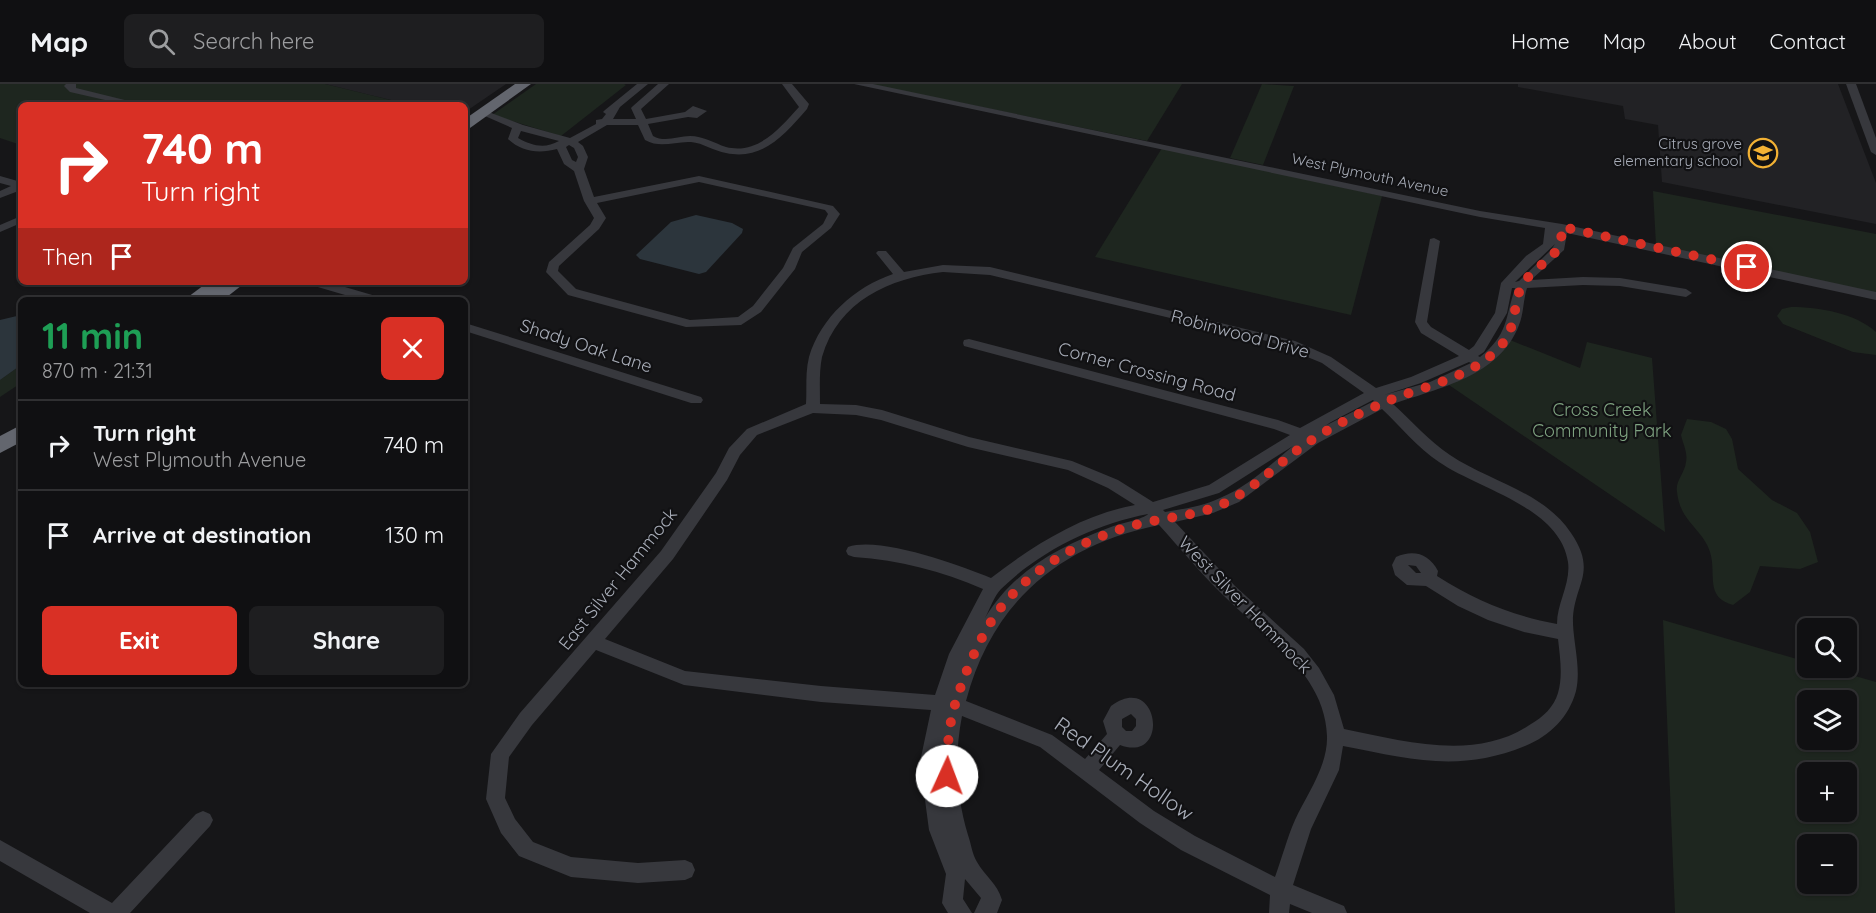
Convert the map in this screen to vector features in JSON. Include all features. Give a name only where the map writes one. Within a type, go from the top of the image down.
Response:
[{"type":"highway","points":[[472,115],[510,84]]},
{"type":"highway","points":[[472,115],[524,84]]},
{"type":"highway","points":[[197,297],[215,285]]},
{"type":"highway","points":[[216,297],[234,285]]},
{"type":"highway","points":[[0,431],[18,419]]},
{"type":"highway","points":[[0,446],[18,434]]},
{"type":"street","points":[[71,84],[69,87],[74,90],[127,102]]},
{"type":"street","points":[[472,115],[481,121],[516,129],[564,146],[601,125],[614,113],[616,106],[643,84]]},
{"type":"street","points":[[664,84],[635,110],[649,138],[655,142],[694,140],[736,152],[759,148],[771,143],[804,107],[787,84]]},
{"type":"street","name":"West Plymouth Avenue","points":[[859,84],[1480,214],[1556,226],[1876,296]]},
{"type":"street","points":[[1851,84],[1876,152]]},
{"type":"street","points":[[601,125],[636,127],[643,122],[688,114]]},
{"type":"street","points":[[516,129],[513,139],[532,148],[578,146],[583,157],[579,169],[590,201],[600,218],[595,227],[553,265],[552,272],[572,292],[690,324],[741,321],[757,309],[789,269],[797,250],[827,226],[834,214],[829,208],[705,179],[590,201]]},
{"type":"street","points":[[564,146],[568,162],[579,169]]},
{"type":"street","points":[[0,179],[18,185]]},
{"type":"street","points":[[0,195],[18,187]]},
{"type":"street","points":[[0,229],[18,220]]},
{"type":"street","points":[[962,913],[952,903],[956,874],[939,830],[929,762],[948,705],[958,654],[993,586],[1029,558],[1068,534],[1124,513],[1208,509],[1228,502],[1308,437],[1379,398],[1466,372],[1501,313],[1507,283],[1530,259],[1548,246],[1556,226]]},
{"type":"street","points":[[1475,360],[1498,349],[1507,337],[1515,319],[1522,286],[1532,272],[1560,248],[1563,240],[1556,226]]},
{"type":"street","points":[[1434,241],[1421,322],[1426,330],[1475,360]]},
{"type":"street","points":[[882,253],[901,276]]},
{"type":"street","name":"Robinwood Drive","points":[[813,408],[815,360],[833,321],[855,298],[879,283],[936,269],[969,268],[990,271],[1256,335],[1315,354],[1348,373],[1379,398],[1437,453],[1464,472],[1536,508],[1558,527],[1571,547],[1578,568],[1575,581],[1566,599],[1565,633],[1571,670],[1564,702],[1536,732],[1508,746],[1476,754],[1435,755],[1336,736]]},
{"type":"street","points":[[1507,283],[1522,286],[1583,280],[1602,281],[1686,293]]},
{"type":"street","points":[[325,285],[365,297]]},
{"type":"street","name":"Shady Oak Lane","points":[[468,328],[696,400]]},
{"type":"street","name":"Corner Crossing Road","points":[[969,343],[1278,425],[1308,437]]},
{"type":"street","name":"East Silver Hammock","points":[[685,870],[638,873],[571,867],[526,849],[508,826],[495,799],[500,754],[526,719],[667,555],[722,476],[735,452],[752,432],[802,410],[813,408],[856,410],[882,415],[968,442],[1072,466],[1094,474],[1157,513]]},
{"type":"street","points":[[984,913],[992,903],[992,895],[970,871],[948,785],[948,705],[972,663],[992,619],[1010,596],[1036,573],[1078,546],[1157,513]]},
{"type":"street","name":"West Silver Hammock","points":[[1157,513],[1229,591],[1276,633],[1313,673],[1328,700],[1336,736],[1328,777],[1302,827],[1281,890],[1279,913]]},
{"type":"street","points":[[854,551],[890,552],[943,565],[993,586]]},
{"type":"street","points":[[1428,579],[1464,601],[1494,615],[1524,625],[1565,633]]},
{"type":"street","name":"Red Plum Hollow","points":[[594,642],[684,678],[821,694],[948,705],[971,710],[1046,741],[1155,822],[1227,864],[1337,913]]},
{"type":"street","points":[[1087,770],[1118,734]]},
{"type":"street","points":[[116,913],[203,820]]},
{"type":"street","points":[[0,850],[110,913]]},
{"type":"shaded area","points":[[325,84],[506,84],[468,110],[468,102],[399,102]]},
{"type":"shaded area","name":"Citrus grove elementary school","points":[[1518,84],[1838,84],[1876,183],[1876,224],[1662,182],[1658,125],[1625,119],[1623,106],[1518,87]]},
{"type":"shaded area","points":[[696,215],[732,223],[743,229],[742,233],[706,272],[699,274],[640,259],[636,255],[671,222]]},
{"type":"shaded area","points":[[18,316],[18,367],[0,380],[0,320]]},
{"type":"green space","points":[[0,84],[325,84],[399,102],[18,102],[18,144],[0,138]]},
{"type":"green space","points":[[536,84],[626,85],[561,136],[492,115]]},
{"type":"green space","points":[[869,84],[1182,84],[1147,141]]},
{"type":"green space","points":[[1262,84],[1294,86],[1263,165],[1230,158]]},
{"type":"green space","points":[[1162,148],[1382,196],[1351,315],[1095,257]]},
{"type":"green space","points":[[1653,191],[1876,234],[1876,293],[1656,245]]},
{"type":"green space","points":[[1791,307],[1836,312],[1867,325],[1876,332],[1876,355],[1853,352],[1783,324],[1777,316],[1782,309]]},
{"type":"green space","name":"Cross Creek Community Park","points":[[1510,340],[1580,368],[1587,342],[1652,358],[1665,532],[1446,383]]},
{"type":"green space","points":[[18,367],[18,385],[0,397],[0,380]]},
{"type":"green space","points":[[1687,419],[1711,422],[1726,429],[1732,439],[1738,469],[1772,500],[1797,513],[1810,532],[1818,562],[1800,569],[1760,566],[1750,592],[1733,605],[1718,596],[1713,584],[1712,560],[1707,544],[1682,511],[1677,492],[1677,484],[1686,462],[1686,452],[1681,435]]},
{"type":"green space","points":[[1663,620],[1797,659],[1797,678],[1857,677],[1876,682],[1876,913],[1675,913]]},
{"type":"place","name":"Citrus grove elementary school","points":[[1763,153]]},
{"type":"route","points":[[947,776],[947,749],[954,707],[992,619],[1010,596],[1036,573],[1078,546],[1130,526],[1208,509],[1228,502],[1258,482],[1300,448],[1340,424],[1384,403],[1466,372],[1480,363],[1498,349],[1507,337],[1515,319],[1522,286],[1532,272],[1560,248],[1563,240],[1562,227],[1747,267]]}]
